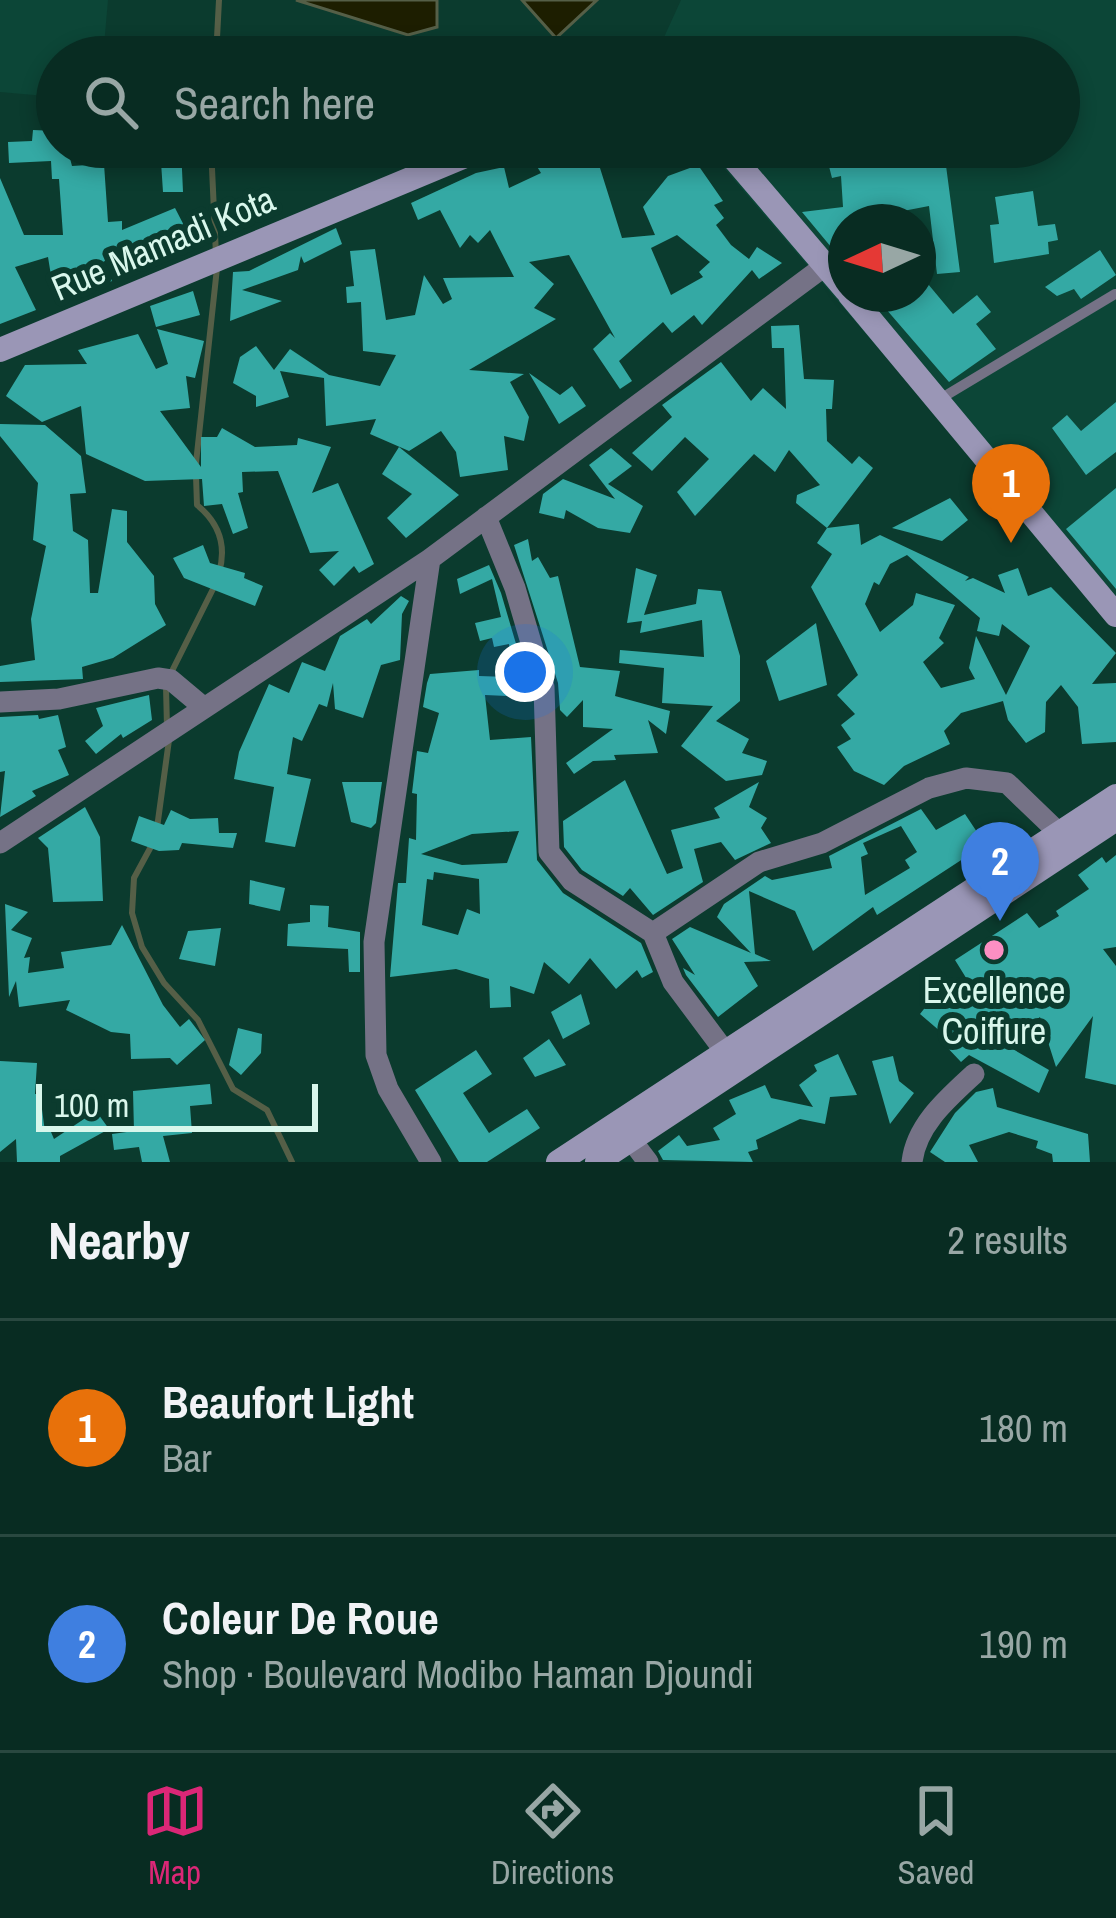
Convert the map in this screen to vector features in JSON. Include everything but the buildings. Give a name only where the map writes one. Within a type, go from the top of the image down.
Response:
[{"type":"main road","name":"Rue Mamadi Kota","points":[[0,350],[437,168]]},
{"type":"main road","points":[[742,168],[828,267]]},
{"type":"main road","points":[[864,312],[1116,615]]},
{"type":"main road","points":[[597,1162],[626,1131],[726,1053],[1116,796]]},
{"type":"main road","points":[[558,1162],[626,1131],[1116,819]]},
{"type":"street","points":[[0,843],[430,559],[826,265]]},
{"type":"street","points":[[485,517],[515,588],[544,687],[550,852],[572,881],[653,933],[673,982],[726,1053]]},
{"type":"street","points":[[430,559],[374,942],[376,1055],[388,1089],[431,1162]]},
{"type":"street","points":[[0,702],[58,699],[158,678],[171,680],[202,706]]},
{"type":"street","points":[[653,933],[759,862],[822,843],[929,788],[967,778],[1007,783],[1059,833]]},
{"type":"street","points":[[912,1162],[922,1131],[942,1102],[974,1074]]},
{"type":"street","points":[[626,1131],[648,1162]]},
{"type":"lane","points":[[937,401],[1114,293]]},
{"type":"shaded area","points":[[0,0],[108,0],[105,36],[36,36],[36,95],[0,92]]},
{"type":"shaded area","points":[[296,0],[437,0],[437,27],[408,35]]},
{"type":"shaded area","points":[[522,0],[597,0],[558,36]]},
{"type":"shaded area","points":[[681,0],[1116,0],[1116,626],[847,312],[936,312],[936,204],[828,204],[828,290],[724,168],[1080,168],[1080,36],[665,36]]},
{"type":"waterway","points":[[217,36],[219,0]]},
{"type":"waterway","points":[[212,168],[216,255]]},
{"type":"waterway","points":[[196,463],[217,268]]},
{"type":"waterway","points":[[196,476],[197,505],[215,527],[221,544],[219,573]]},
{"type":"waterway","points":[[170,675],[215,585]]},
{"type":"waterway","points":[[166,687],[167,727]]},
{"type":"waterway","points":[[157,828],[169,740]]},
{"type":"waterway","points":[[154,841],[134,878],[132,913],[142,947],[164,983],[198,1020],[233,1089],[267,1110],[292,1162]]},
{"type":"place","name":"Beaufort Light","points":[[1011,543]]},
{"type":"place","name":"Coleur De Roue","points":[[1000,921]]},
{"type":"place","name":"Excellence Coiffure","points":[[994,950]]}]
